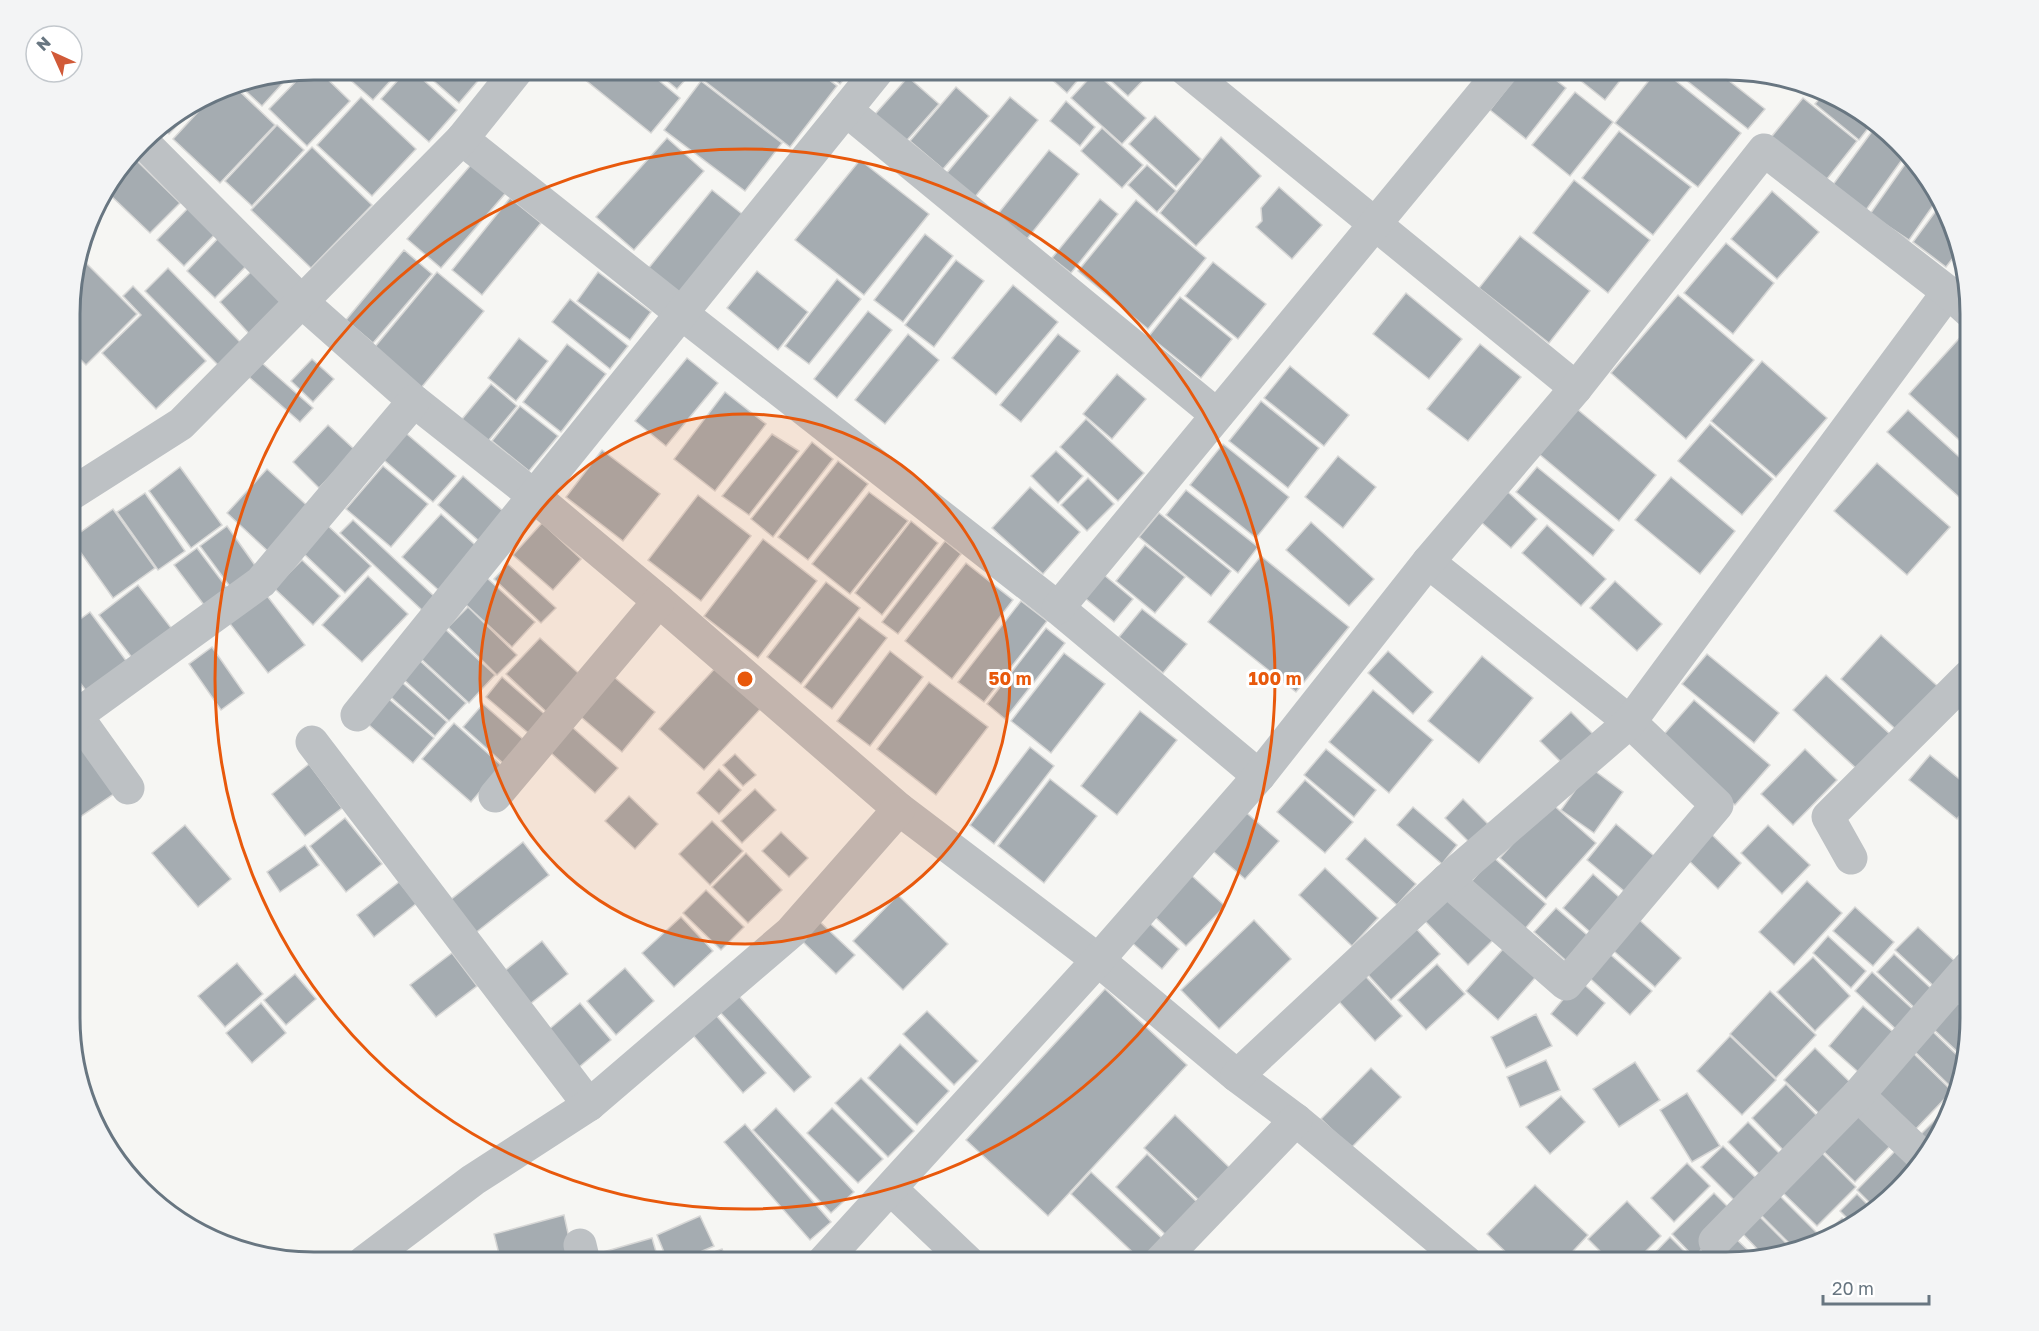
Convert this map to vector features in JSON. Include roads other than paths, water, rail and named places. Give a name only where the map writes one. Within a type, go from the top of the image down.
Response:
[{"type":"street","points":[[80,488],[181,424],[462,139],[509,80]]},
{"type":"street","points":[[357,715],[870,80]]},
{"type":"street","points":[[1198,80],[1576,388]]},
{"type":"street","points":[[1058,608],[1494,80]]},
{"type":"street","points":[[846,110],[1217,415]]},
{"type":"street","points":[[462,139],[681,314],[1058,608],[1259,776]]},
{"type":"street","points":[[149,148],[301,301],[414,401],[534,496],[899,808],[1098,960],[1238,1076],[1296,1120],[1454,1252]]},
{"type":"street","points":[[832,1252],[1098,960],[1259,776],[1428,562],[1576,388],[1764,150],[1959,302],[1630,722],[1447,880],[1238,1076]]},
{"type":"street","points":[[80,707],[261,582],[414,401]]},
{"type":"street","points":[[1428,562],[1630,722],[1717,805],[1566,984],[1447,880]]},
{"type":"street","points":[[495,796],[659,601]]},
{"type":"street","points":[[1851,858],[1828,817],[1960,686]]},
{"type":"street","points":[[80,722],[128,788]]},
{"type":"street","points":[[312,742],[589,1105]]},
{"type":"street","points":[[377,1252],[472,1180],[589,1105],[791,932],[899,808]]},
{"type":"street","points":[[1715,1241],[1858,1095],[1960,978]]},
{"type":"street","points":[[1858,1095],[1917,1151]]},
{"type":"street","points":[[1170,1252],[1296,1120]]},
{"type":"street","points":[[891,1189],[957,1252]]}]
